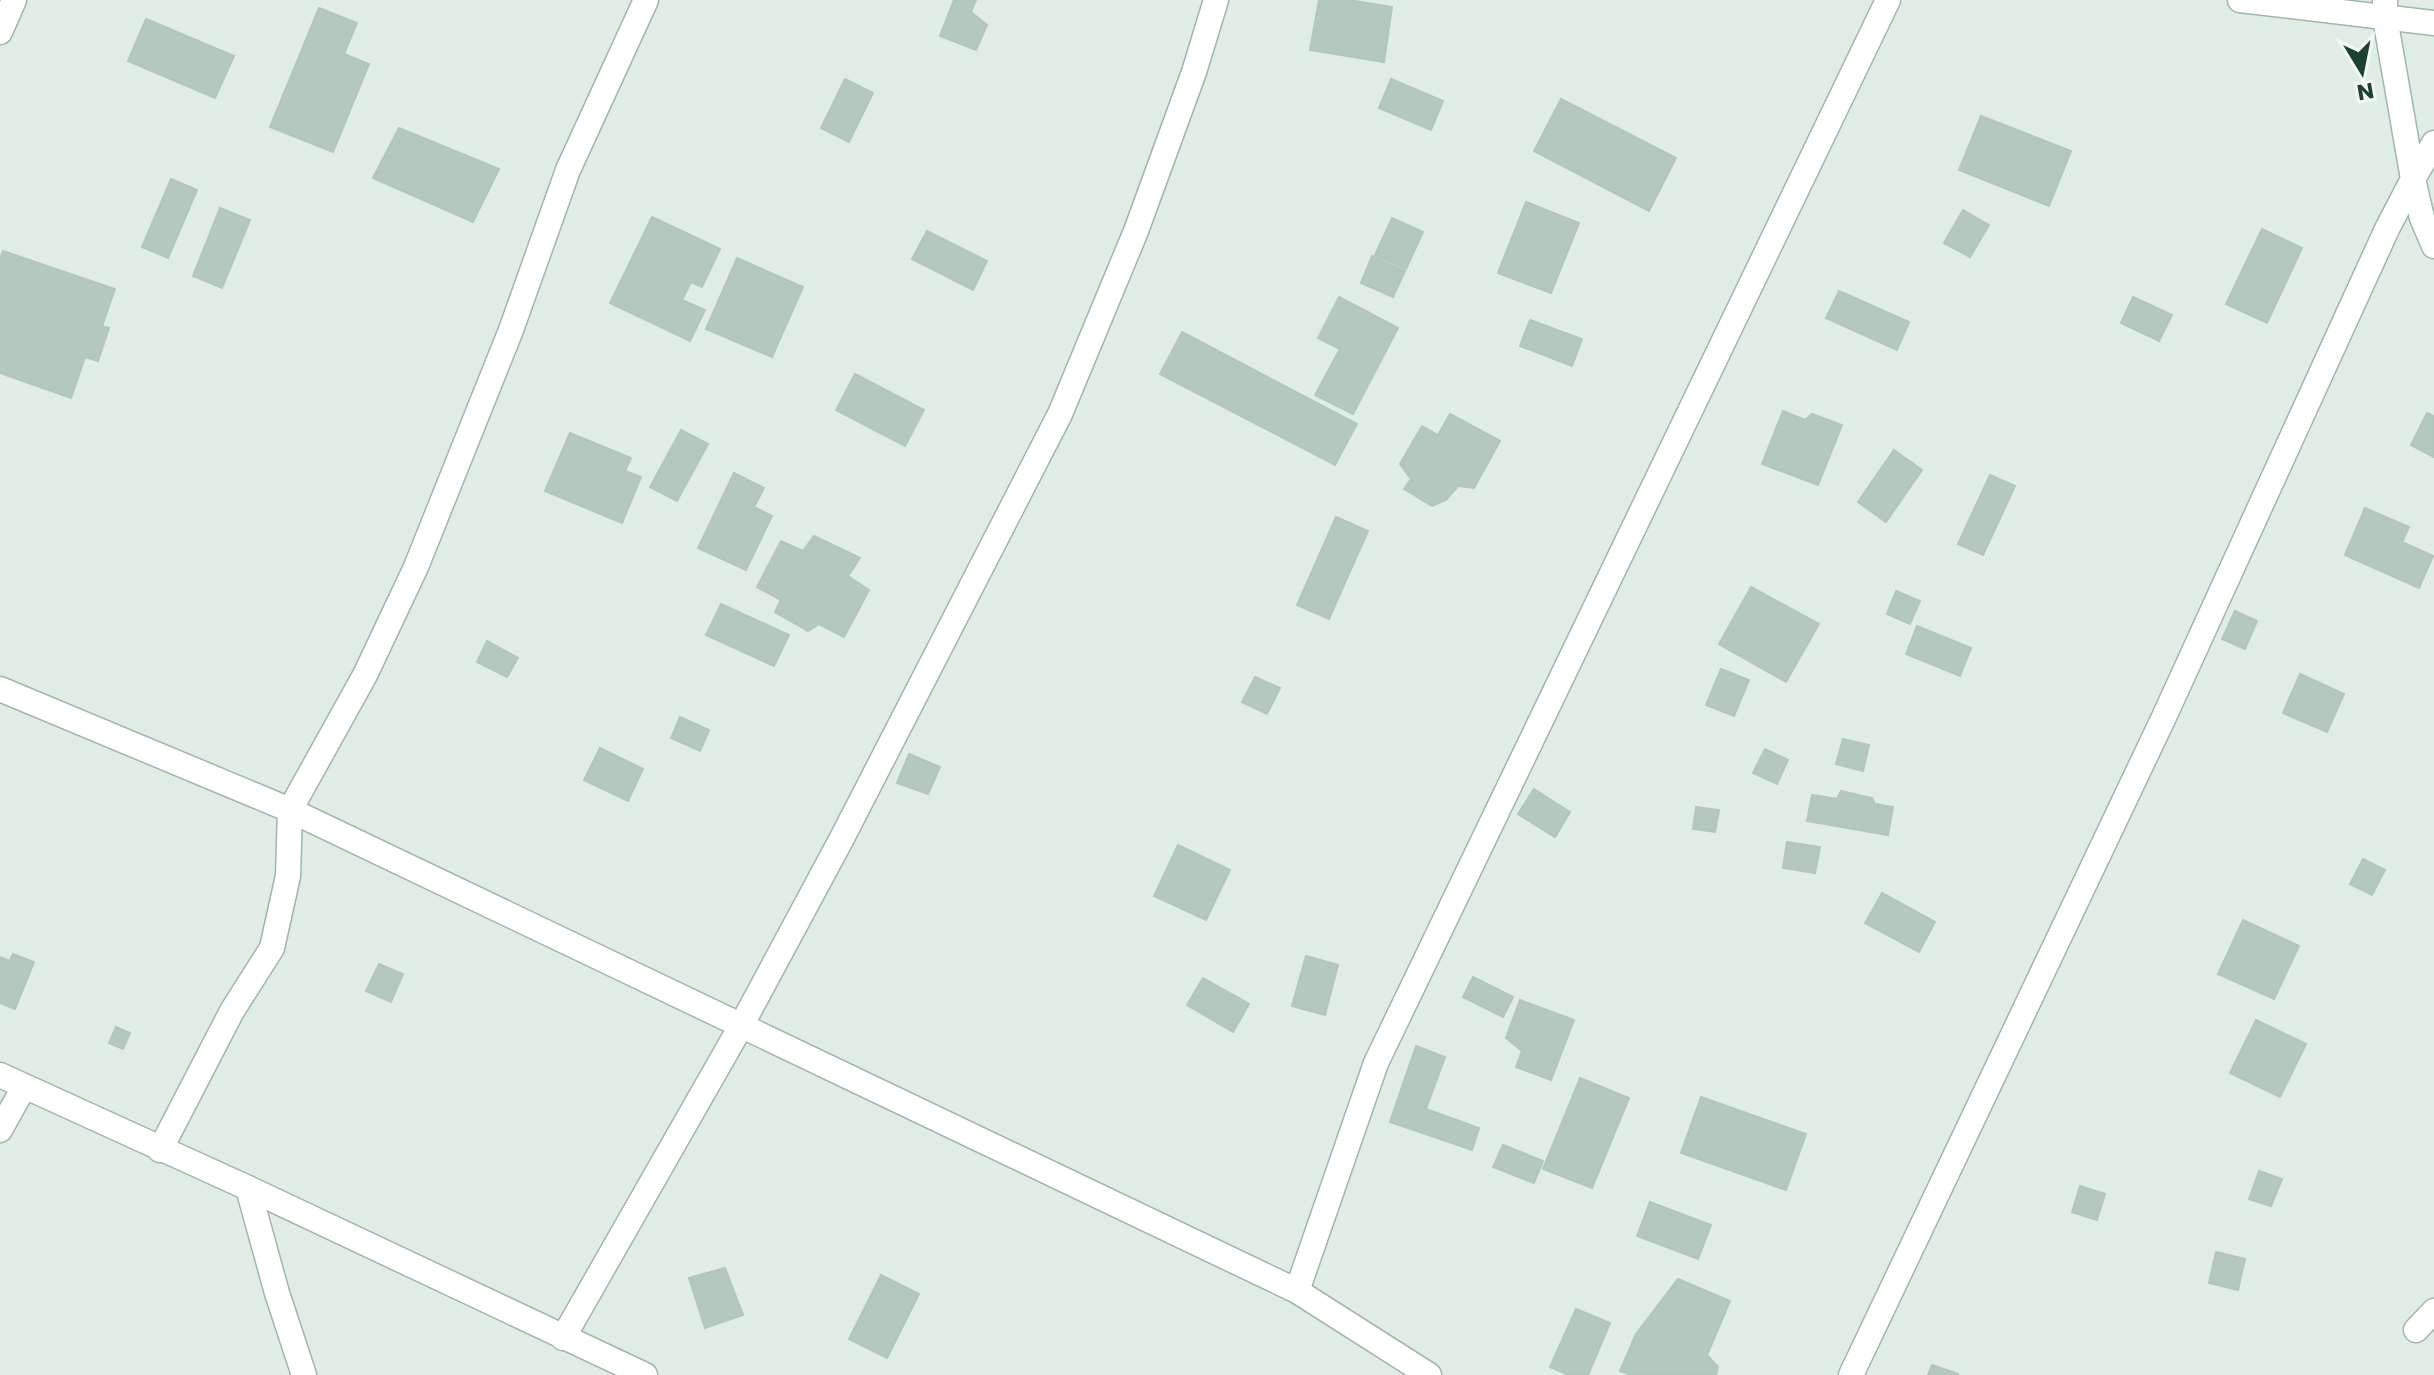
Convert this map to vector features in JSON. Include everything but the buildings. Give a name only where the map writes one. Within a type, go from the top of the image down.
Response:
[{"type":"street","points":[[0,31],[14,0]]},
{"type":"street","points":[[160,1150],[232,1011],[272,948],[288,876],[290,810],[365,675],[416,567],[511,330],[568,170],[646,0]]},
{"type":"street","points":[[563,1338],[741,1026],[841,840],[1060,414],[1136,231],[1194,72],[1216,0]]},
{"type":"street","points":[[1297,1291],[1376,1063],[1888,0]]},
{"type":"street","points":[[2240,0],[2385,9],[2434,23]]},
{"type":"street","points":[[2385,9],[2413,179],[2422,218],[2434,246]]},
{"type":"street","points":[[1851,1375],[2164,717],[2387,229],[2434,143]]},
{"type":"street","points":[[0,689],[290,810],[1297,1291],[1429,1375]]},
{"type":"street","points":[[0,1075],[645,1375]]},
{"type":"street","points":[[0,1130],[24,1087]]},
{"type":"street","points":[[248,1188],[304,1375]]},
{"type":"street","points":[[2416,1330],[2434,1311]]}]
